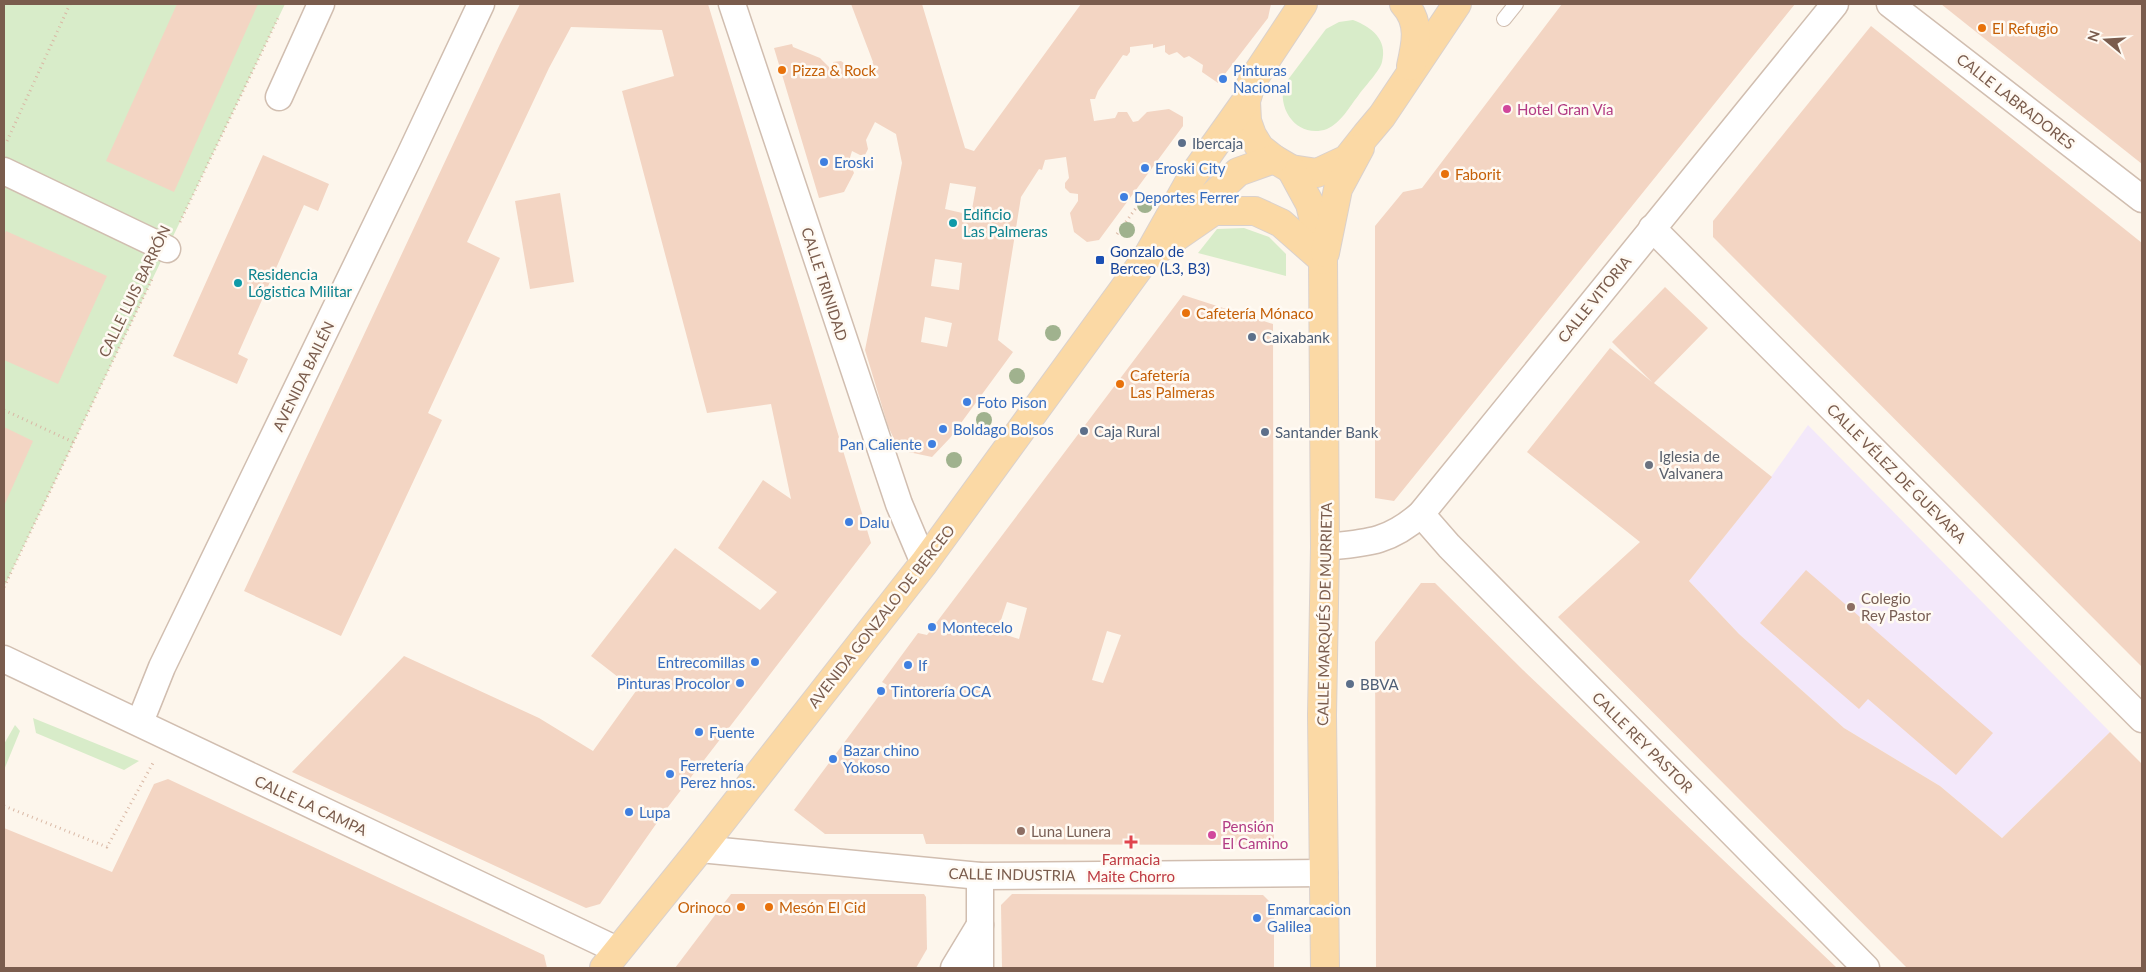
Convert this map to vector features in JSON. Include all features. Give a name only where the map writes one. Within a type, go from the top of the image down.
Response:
[{"type":"main road","points":[[1246,100],[1252,81],[1303,4]]},
{"type":"main road","points":[[1404,4],[1409,9],[1416,27],[1416,47],[1409,75]]},
{"type":"main road","points":[[1283,164],[1317,173],[1346,159],[1382,116],[1457,4]]},
{"type":"main road","name":"AVENIDA GONZALO DE BERCEO","points":[[611,959],[700,849],[924,563],[1148,256],[1192,177],[1246,100]]},
{"type":"main road","name":"CALLE MARQUÉS DE MURRIETA","points":[[1246,100],[1247,120],[1252,135],[1260,148],[1283,164],[1310,204],[1323,260]]},
{"type":"main road","name":"CALLE MARQUÉS DE MURRIETA","points":[[1325,968],[1322,704],[1325,547],[1323,260],[1338,189],[1366,135]]},
{"type":"main road","name":"AVENIDA GONZALO DE BERCEO","points":[[1148,256],[1238,172],[1283,164]]},
{"type":"main road","name":"AVENIDA GONZALO DE BERCEO","points":[[1148,256],[1214,211],[1255,211],[1281,223],[1323,260]]},
{"type":"street","points":[[279,97],[321,4]]},
{"type":"street","name":"AVENIDA BAILÉN","points":[[140,722],[162,667],[410,157],[481,4]]},
{"type":"street","name":"CALLE TRINIDAD","points":[[732,4],[895,495],[924,563]]},
{"type":"street","name":"CALLE VITORIA","points":[[1325,547],[1375,542],[1404,528],[1421,514],[1835,4]]},
{"type":"street","name":"CALLE LABRADORES","points":[[1890,4],[2142,199]]},
{"type":"street","points":[[4,171],[167,249]]},
{"type":"street","name":"CALLE VÉLEZ DE GUEVARA","points":[[1652,228],[2142,719]]},
{"type":"street","name":"CALLE REY PASTOR","points":[[1421,514],[1449,546],[1866,968]]},
{"type":"street","name":"CALLE LA CAMPA","points":[[4,659],[140,722],[611,959]]},
{"type":"street","name":"CALLE INDUSTRIA","points":[[700,849],[980,876],[1324,873]]},
{"type":"street","points":[[980,876],[980,968]]},
{"type":"street","points":[[954,968],[981,922]]},
{"type":"lane","points":[[1504,20],[1516,4]]},
{"type":"path","points":[[4,149],[70,4]]},
{"type":"path","name":"CALLE LUIS BARRÓN","points":[[4,587],[281,12]]},
{"type":"path","points":[[4,410],[73,442]]},
{"type":"path","points":[[4,806],[107,847],[151,765],[181,743]]},
{"type":"shaded area","name":"Colegio Rey Pastor","points":[[1808,425],[2110,732],[2002,838],[1940,786],[1844,728],[1739,634],[1689,581],[1771,477]]},
{"type":"green space","points":[[4,4],[285,4],[4,587]]},
{"type":"green space","points":[[1353,20],[1372,30],[1380,40],[1383,47],[1381,66],[1336,123],[1327,129],[1307,130],[1299,126],[1287,113],[1283,95],[1284,85],[1326,29],[1339,22]]},
{"type":"green space","points":[[1244,228],[1269,237],[1286,254],[1286,276],[1198,253],[1217,229]]},
{"type":"green space","points":[[33,718],[139,761],[124,770],[36,733]]},
{"type":"green space","points":[[15,725],[20,731],[4,770],[4,744]]},
{"type":"building","points":[[177,4],[258,4],[174,192],[106,161]]},
{"type":"building","points":[[520,4],[708,4],[871,543],[668,807],[600,904],[586,908],[292,772],[404,656],[539,718],[593,751],[636,691],[591,656],[675,548],[760,610],[777,592],[718,548],[763,480],[791,499],[771,404],[707,413],[622,91],[674,76],[662,30],[571,27],[549,68],[467,242],[500,258],[428,413],[442,420],[341,636],[244,591]]},
{"type":"building","name":"Edificio Las Palmeras","points":[[851,4],[922,4],[965,148],[974,151],[1081,4],[1271,4],[1268,18],[1218,83],[1202,72],[1203,65],[1189,56],[1184,58],[1177,52],[1169,55],[1165,52],[1165,45],[1153,48],[1153,44],[1130,47],[1130,52],[1127,56],[1123,55],[1098,91],[1095,99],[1090,99],[1094,121],[1115,118],[1118,112],[1127,112],[1133,122],[1138,121],[1147,112],[1169,109],[1183,117],[1183,126],[1099,240],[1087,242],[1074,232],[1070,213],[1078,201],[1078,194],[1070,193],[1065,188],[1065,183],[1069,178],[1066,157],[1045,160],[1042,170],[1039,169],[1021,197],[998,340],[1013,352],[950,438],[932,457],[899,450],[888,426],[865,350],[902,163],[896,134],[875,122],[866,140],[868,149],[865,155],[852,151],[849,161],[854,173],[844,192],[819,198],[774,48],[792,44],[793,47],[820,58],[831,69],[835,68],[833,62],[841,61],[845,64],[847,71],[863,79],[867,69],[869,69],[873,62]],"holes":[[[950,183],[976,187],[971,215],[945,209]],[[935,259],[962,263],[959,290],[931,286]],[[925,317],[952,323],[947,347],[921,342]]]},
{"type":"building","points":[[1562,4],[1795,4],[1394,501],[1375,498],[1375,226],[1403,192],[1422,188]]},
{"type":"building","points":[[1941,4],[2142,4],[2142,164]]},
{"type":"building","points":[[1871,26],[2142,243],[2142,667],[1713,237],[1713,221]]},
{"type":"building","name":"Residencia Lógistica Militar","points":[[263,155],[329,184],[318,211],[304,205],[238,354],[248,359],[237,384],[173,356]]},
{"type":"building","points":[[560,193],[574,282],[530,289],[515,201]]},
{"type":"building","points":[[6,231],[107,276],[58,384],[4,360],[4,236]]},
{"type":"building","points":[[1665,287],[1708,328],[1654,383],[1772,477],[1689,581],[1739,634],[1844,728],[1940,786],[2002,838],[2110,732],[2142,764],[2142,968],[1907,968],[1558,617],[1640,542],[1527,452],[1610,348],[1652,382],[1612,342]]},
{"type":"building","points":[[1183,295],[1273,324],[1274,845],[926,844],[923,834],[825,834],[794,810],[887,685],[882,682],[918,633],[927,635]],"holes":[[[1007,602],[1027,608],[1019,639],[997,632]],[[1107,631],[1121,635],[1103,683],[1092,680]]]},
{"type":"building","points":[[4,427],[33,441],[4,506]]},
{"type":"building","points":[[1806,570],[1993,733],[1956,775],[1868,699],[1859,709],[1760,623]]},
{"type":"building","points":[[1421,583],[1435,583],[1523,670],[1837,968],[1376,968],[1375,642]]},
{"type":"building","points":[[168,779],[544,955],[547,968],[4,968],[4,828],[112,872],[154,784]]},
{"type":"building","points":[[731,894],[924,894],[926,897],[927,949],[916,968],[675,968]]},
{"type":"building","points":[[1012,894],[1263,895],[1274,906],[1274,968],[1002,968],[1001,905]]},
{"type":"place","name":"El Refugio","points":[[1982,28]]},
{"type":"place","name":"Pizza & Rock","points":[[782,70]]},
{"type":"place","name":"Pinturas Nacional","points":[[1223,79]]},
{"type":"place","name":"Hotel Gran Vía","points":[[1507,109]]},
{"type":"place","name":"Ibercaja","points":[[1182,143]]},
{"type":"place","name":"Eroski","points":[[824,162]]},
{"type":"place","name":"Eroski City","points":[[1145,168]]},
{"type":"place","name":"Faborit","points":[[1445,174]]},
{"type":"place","name":"Deportes Ferrer","points":[[1124,197]]},
{"type":"place","name":"Edificio Las Palmeras","points":[[953,223]]},
{"type":"place","name":"Gonzalo de Berceo (L3, B3)","points":[[1100,260]]},
{"type":"place","name":"Residencia Lógistica Militar","points":[[238,283]]},
{"type":"place","name":"Cafetería Mónaco","points":[[1186,313]]},
{"type":"place","name":"Caixabank","points":[[1252,337]]},
{"type":"place","name":"Cafetería Las Palmeras","points":[[1120,384]]},
{"type":"place","name":"Foto Pison","points":[[967,402]]},
{"type":"place","name":"Boldago Bolsos","points":[[943,429]]},
{"type":"place","name":"Caja Rural","points":[[1084,431]]},
{"type":"place","name":"Santander Bank","points":[[1265,432]]},
{"type":"place","name":"Pan Caliente","points":[[932,444]]},
{"type":"place","name":"Iglesia de Valvanera","points":[[1649,465]]},
{"type":"place","name":"Dalu","points":[[849,522]]},
{"type":"place","name":"Colegio Rey Pastor","points":[[1851,607]]},
{"type":"place","name":"Montecelo","points":[[932,627]]},
{"type":"place","name":"Entrecomillas","points":[[755,662]]},
{"type":"place","name":"If","points":[[908,665]]},
{"type":"place","name":"Pinturas Procolor","points":[[740,683]]},
{"type":"place","name":"BBVA","points":[[1350,684]]},
{"type":"place","name":"Tintorería OCA","points":[[881,691]]},
{"type":"place","name":"Fuente","points":[[699,732]]},
{"type":"place","name":"Bazar chino Yokoso","points":[[833,759]]},
{"type":"place","name":"Ferretería Perez hnos.","points":[[670,774]]},
{"type":"place","name":"Lupa","points":[[629,812]]},
{"type":"place","name":"Luna Lunera","points":[[1021,831]]},
{"type":"place","name":"Pensión El Camino","points":[[1212,835]]},
{"type":"place","name":"Farmacia Maite Chorro","points":[[1131,842]]},
{"type":"place","name":"Orinoco","points":[[741,907]]},
{"type":"place","name":"Mesón El Cid","points":[[769,907]]},
{"type":"place","name":"Enmarcacion Galilea","points":[[1257,918]]}]
